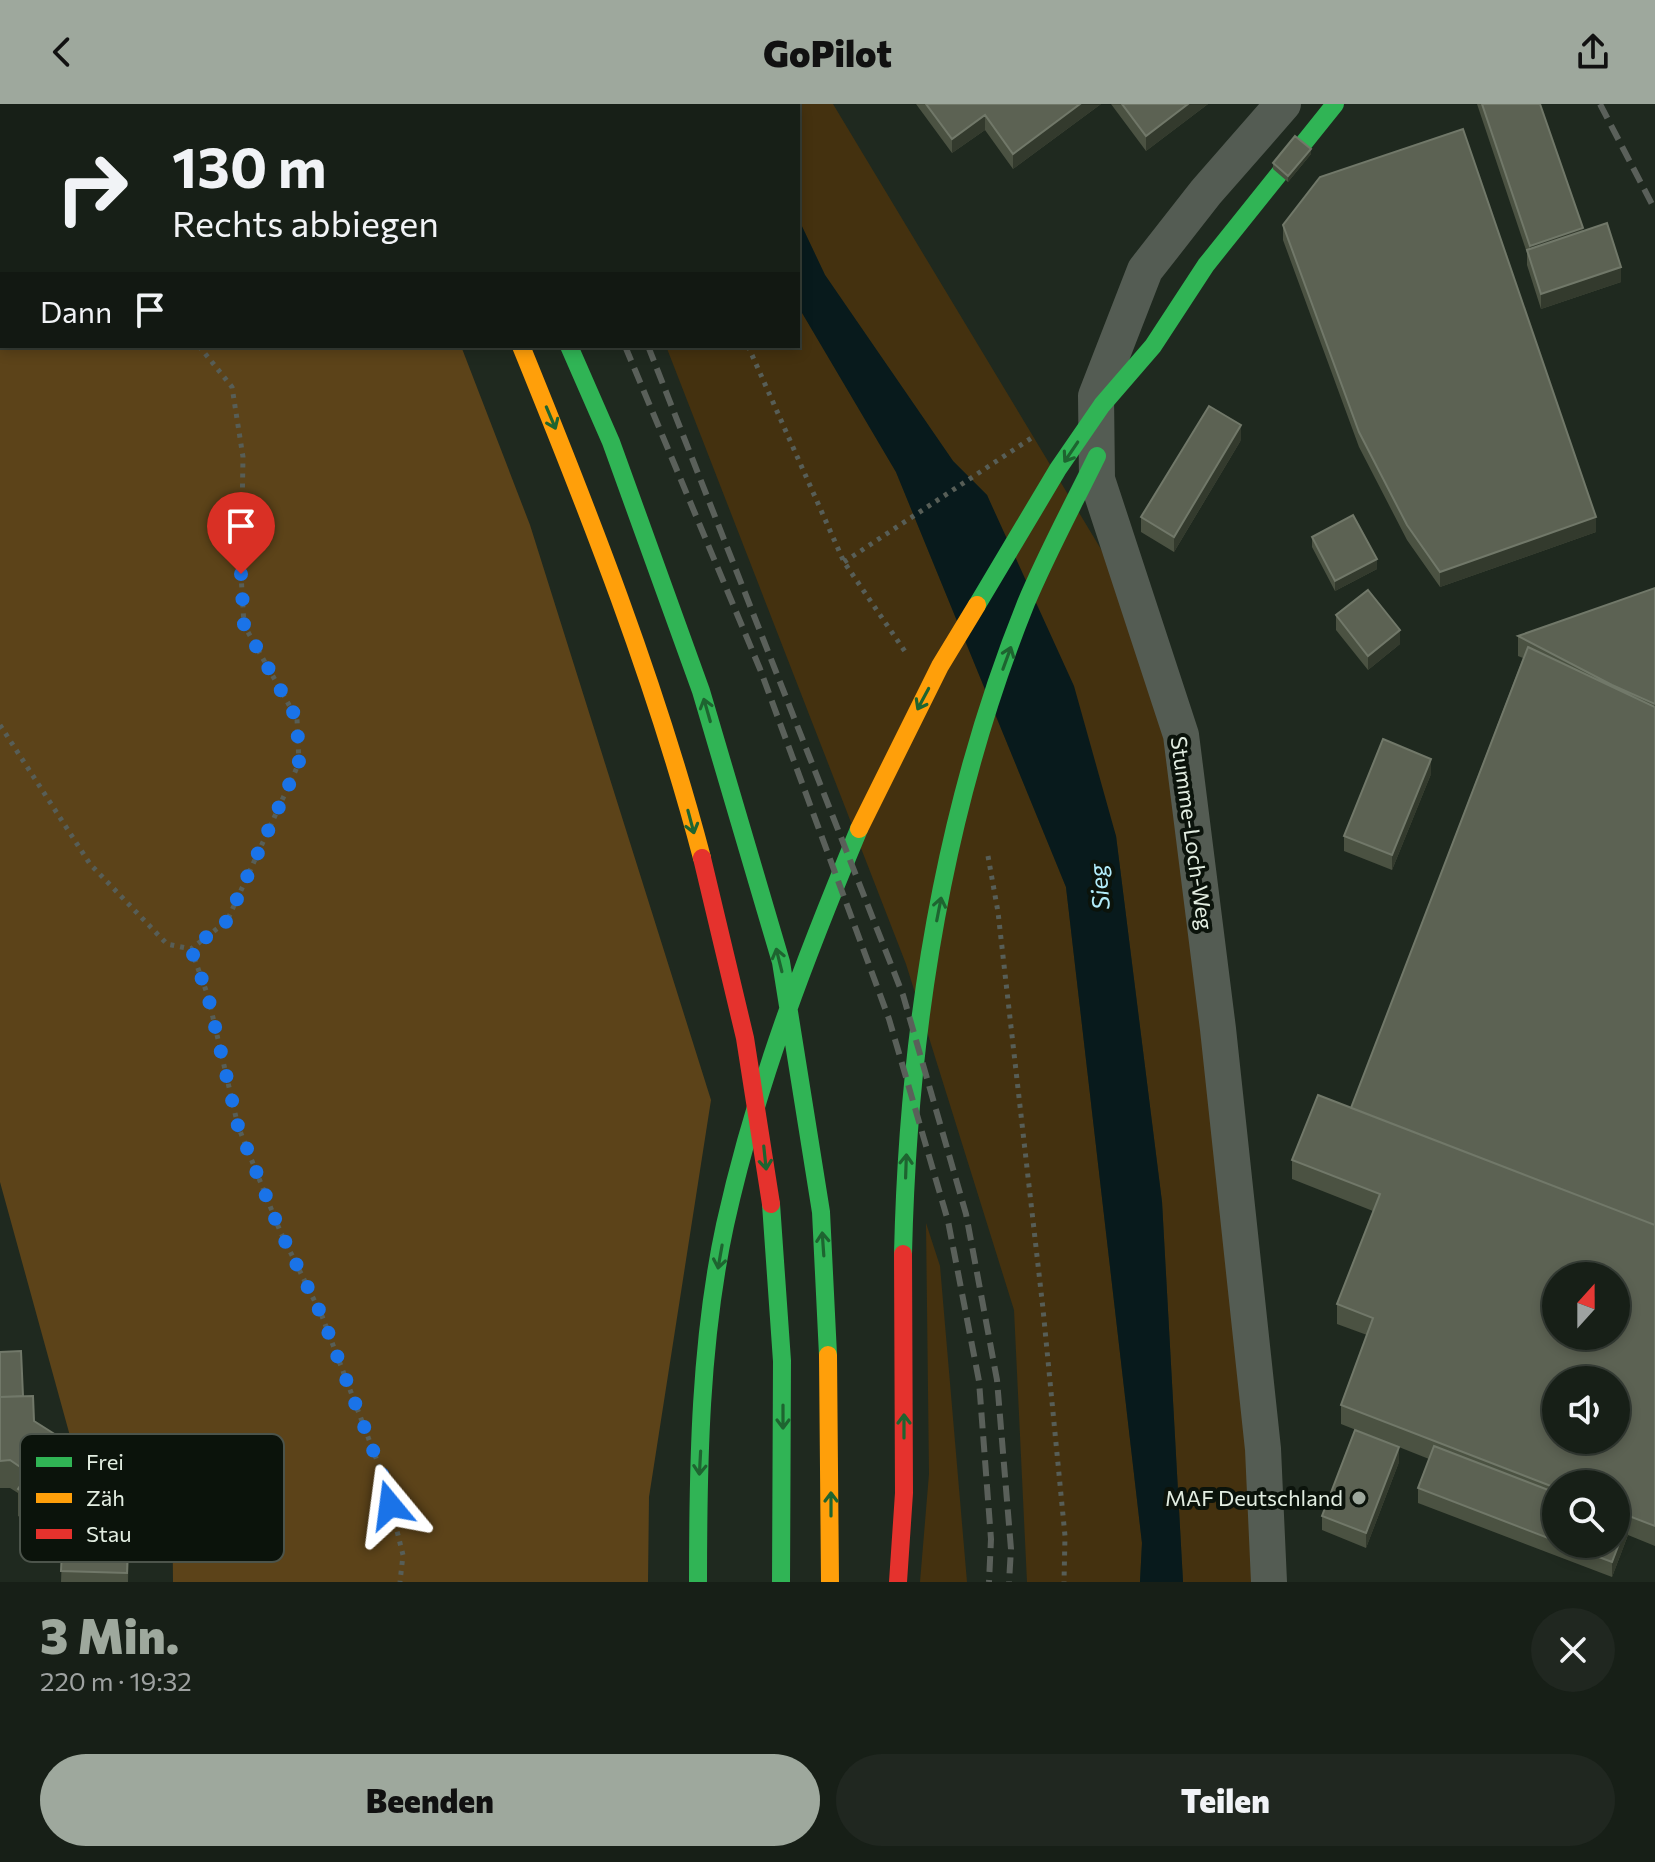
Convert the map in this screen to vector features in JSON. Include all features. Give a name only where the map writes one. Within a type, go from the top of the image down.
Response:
[{"type":"highway","points":[[898,1582],[904,1502],[903,1241],[907,1145],[925,981],[964,794],[985,721],[1026,605],[1050,549],[1153,346],[1206,265],[1335,104]]},
{"type":"highway","points":[[698,1582],[704,1385],[712,1304],[725,1226],[744,1149],[766,1069],[796,983],[860,825],[940,666],[1058,469],[1102,405],[1153,346]]},
{"type":"highway","points":[[522,348],[569,460],[662,716],[735,984],[764,1143],[778,1281],[783,1396],[781,1582]]},
{"type":"highway","points":[[570,348],[611,442],[701,691],[781,962],[821,1212],[830,1392],[830,1582]]},
{"type":"street","name":"Stumme-Loch-Weg","points":[[1269,1582],[1262,1434],[1218,1029],[1181,735],[1097,479],[1096,396],[1145,270],[1206,192],[1283,104]]},
{"type":"path","points":[[0,725],[90,864],[167,944],[191,949],[227,921],[299,763],[297,719],[244,625],[241,574],[243,457],[232,387],[201,348]]},
{"type":"path","points":[[749,348],[844,562],[915,665]]},
{"type":"path","points":[[844,562],[1043,430]]},
{"type":"path","points":[[987,851],[998,912],[1043,1309],[1065,1536],[1064,1582]]},
{"type":"path","points":[[191,949],[208,996],[238,1126],[280,1231],[322,1316],[384,1479],[403,1555],[400,1582]]},
{"type":"shaded area","points":[[800,104],[833,104],[1143,619],[1181,735],[1269,1582],[1183,1582],[1162,1202],[1116,836],[987,495],[953,461],[825,275],[800,222]]},
{"type":"shaded area","points":[[800,309],[896,472],[1066,887],[1142,1543],[1140,1582],[1027,1582],[1014,1310],[906,964],[667,348],[800,348]]},
{"type":"shaded area","points":[[0,348],[462,348],[530,525],[711,1100],[649,1497],[648,1582],[173,1582],[173,1562],[284,1562],[284,1434],[69,1434],[0,1182]]},
{"type":"shaded area","points":[[926,1223],[940,1266],[967,1582],[920,1582],[929,1474]]},
{"type":"water","name":"Sieg","points":[[800,222],[825,275],[953,461],[987,495],[1074,686],[1116,836],[1162,1202],[1183,1582],[1140,1582],[1142,1543],[1066,887],[896,472],[800,309]]},
{"type":"building","points":[[926,104],[1080,104],[1013,154],[985,115],[952,139]]},
{"type":"building","points":[[1122,104],[1188,104],[1146,136]]},
{"type":"building","points":[[1482,104],[1540,104],[1583,228],[1530,246]]},
{"type":"building","points":[[1463,129],[1596,517],[1440,572],[1407,525],[1359,432],[1283,225],[1320,177]]},
{"type":"building","points":[[1295,136],[1311,149],[1288,176],[1273,163]]},
{"type":"building","points":[[1607,223],[1621,267],[1541,294],[1527,250]]},
{"type":"building","points":[[1209,406],[1241,425],[1174,537],[1141,517]]},
{"type":"building","points":[[1353,515],[1377,559],[1335,581],[1312,537]]},
{"type":"building","points":[[1655,588],[1655,704],[1518,636]]},
{"type":"building","points":[[1368,590],[1400,630],[1368,656],[1336,615]]},
{"type":"building","points":[[1528,647],[1655,707],[1655,1225],[1351,1108]]},
{"type":"building","points":[[1383,739],[1431,759],[1392,855],[1344,836]]},
{"type":"building","points":[[1318,1095],[1655,1225],[1655,1526],[1630,1516],[1630,1470],[1542,1470],[1542,1483],[1341,1405],[1373,1318],[1337,1304],[1380,1194],[1292,1160]]},
{"type":"building","points":[[21,1351],[23,1396],[0,1397],[0,1352]]},
{"type":"building","points":[[33,1396],[34,1421],[55,1434],[20,1434],[20,1467],[10,1460],[0,1461],[0,1397]]},
{"type":"building","points":[[1355,1430],[1399,1447],[1366,1533],[1322,1516]]},
{"type":"building","points":[[1434,1446],[1542,1488],[1542,1536],[1418,1488]]},
{"type":"building","points":[[61,1562],[127,1562],[127,1573],[61,1571]]},
{"type":"railway","points":[[1600,104],[1655,210]]},
{"type":"railway","points":[[626,348],[760,669],[889,1019],[948,1221],[979,1381],[991,1539],[989,1582]]},
{"type":"railway","points":[[649,348],[903,995],[966,1214],[997,1380],[1011,1549],[1009,1582]]},
{"type":"traffic: fast","points":[[977,605],[1058,469],[1102,405],[1153,346],[1206,265],[1335,104]]},
{"type":"traffic: fast","points":[[570,348],[611,442],[701,691],[781,962],[821,1212],[828,1355]]},
{"type":"traffic: fast","points":[[903,1254],[906,1171],[922,1005],[952,841],[972,760],[1026,603],[1097,456]]},
{"type":"traffic: fast","points":[[698,1582],[705,1358],[725,1225],[751,1123],[783,1024],[859,829]]},
{"type":"traffic: fast","points":[[771,1204],[782,1361],[781,1582]]},
{"type":"traffic: slow","points":[[522,348],[596,535],[642,663],[702,858]]},
{"type":"traffic: slow","points":[[859,829],[940,666],[977,605]]},
{"type":"traffic: slow","points":[[828,1355],[830,1582]]},
{"type":"traffic: jam","points":[[702,858],[745,1038],[771,1204]]},
{"type":"traffic: jam","points":[[898,1582],[904,1493],[903,1254]]},
{"type":"place","name":"MAF Deutschland","points":[[1359,1498]]},
{"type":"route","points":[[241,574],[244,625],[297,719],[299,763],[227,921],[191,949],[208,996],[238,1126],[280,1231],[322,1316],[384,1479],[390,1505]]}]
